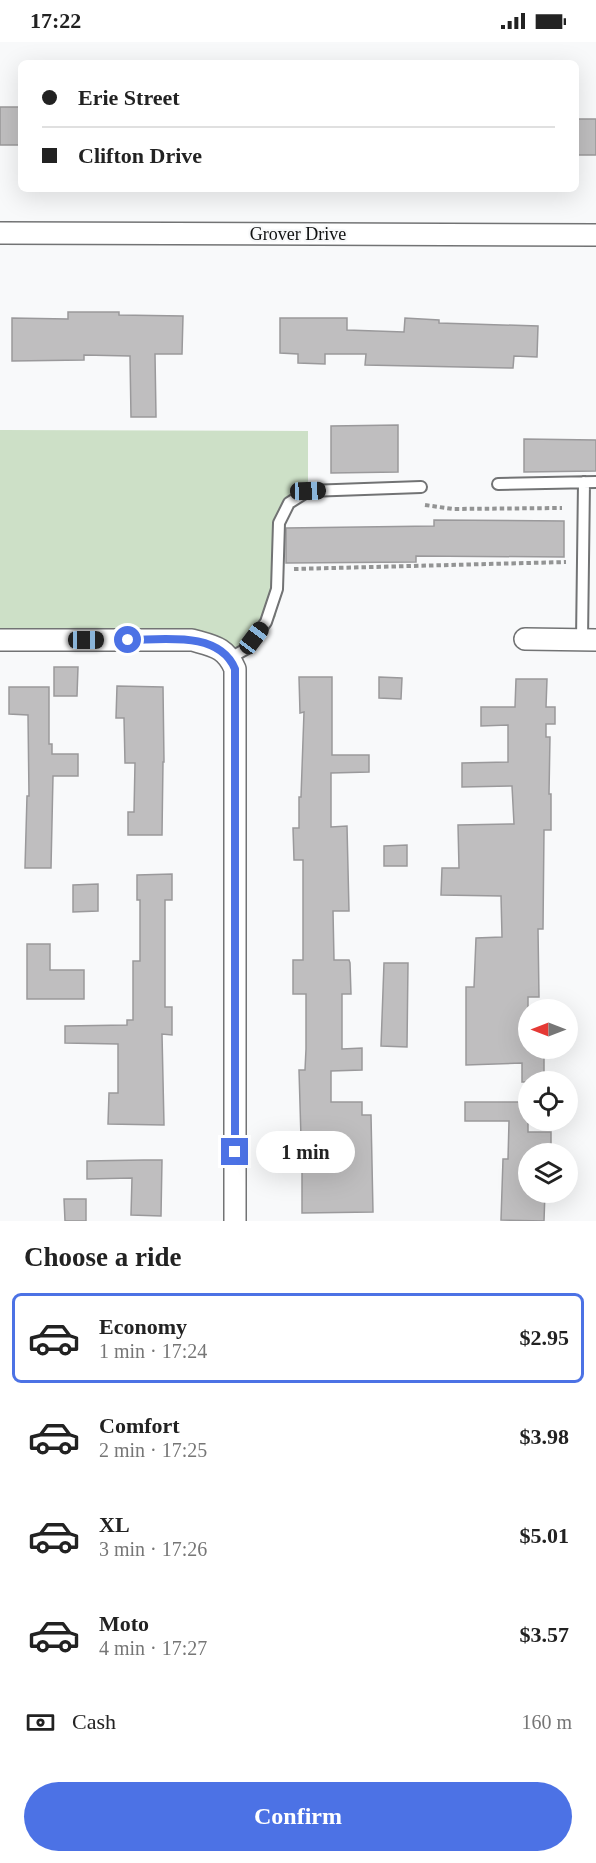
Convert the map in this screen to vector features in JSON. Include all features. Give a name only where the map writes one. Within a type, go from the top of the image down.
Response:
[{"type":"street","name":"Grover Drive","points":[[0,233],[596,235]]},
{"type":"street","points":[[525,639],[589,640]]},
{"type":"street","points":[[0,640],[192,640],[217,647],[230,658],[235,669],[235,1221]]},
{"type":"lane","points":[[584,482],[589,640]]},
{"type":"lane","points":[[498,484],[596,482]]},
{"type":"lane","points":[[230,658],[246,649],[266,622],[277,589],[279,523],[289,503],[308,491],[421,487]]},
{"type":"path","points":[[401,487],[401,501],[453,509],[562,508]]},
{"type":"path","points":[[277,569],[569,562]]},
{"type":"green space","points":[[0,430],[308,431],[308,491],[289,503],[279,523],[276,616],[260,640],[230,658],[217,647],[0,640]]},
{"type":"building","points":[[0,107],[18,107],[18,145],[0,145]]},
{"type":"building","points":[[579,119],[596,119],[596,155],[579,155]]},
{"type":"building","points":[[68,312],[183,316],[182,354],[155,354],[156,417],[131,417],[130,356],[84,355],[84,360],[12,361],[12,318],[68,319]]},
{"type":"building","points":[[280,318],[347,318],[347,330],[404,332],[405,318],[439,320],[439,323],[538,326],[537,357],[514,356],[513,368],[365,365],[366,354],[325,354],[325,364],[298,363],[298,354],[280,353]]},
{"type":"building","points":[[398,425],[398,472],[331,473],[331,426]]},
{"type":"building","points":[[524,439],[596,440],[596,471],[524,472]]},
{"type":"building","points":[[434,520],[564,521],[564,557],[416,556],[416,562],[286,563],[286,528],[434,526]]},
{"type":"building","points":[[54,667],[78,667],[77,696],[54,696]]},
{"type":"building","points":[[299,677],[332,677],[332,755],[369,755],[369,772],[331,773],[331,827],[347,826],[349,911],[333,911],[334,960],[349,960],[350,963],[351,994],[342,994],[342,1049],[362,1048],[362,1070],[331,1071],[331,1102],[362,1102],[362,1115],[371,1115],[373,1212],[302,1213],[302,1168],[293,1167],[293,1138],[301,1138],[299,1070],[305,1070],[306,1049],[306,994],[293,994],[293,960],[303,960],[303,860],[294,860],[293,828],[299,828],[299,797],[301,797],[304,712],[300,713]]},
{"type":"building","points":[[379,677],[402,678],[401,699],[379,698]]},
{"type":"building","points":[[516,679],[547,679],[546,707],[555,707],[555,724],[546,724],[546,737],[550,737],[551,830],[544,830],[543,929],[538,929],[539,997],[518,999],[518,1059],[544,1059],[544,1071],[522,1071],[522,1063],[466,1065],[466,987],[474,987],[476,938],[502,937],[501,896],[441,895],[442,868],[459,868],[458,825],[514,824],[512,786],[462,787],[462,763],[508,762],[508,725],[481,726],[481,707],[515,707]]},
{"type":"building","points":[[117,686],[163,687],[162,835],[128,835],[128,812],[134,812],[135,763],[125,763],[124,718],[116,718]]},
{"type":"building","points":[[9,687],[49,687],[49,744],[52,744],[52,754],[78,754],[78,776],[53,776],[51,868],[25,868],[27,796],[29,796],[28,715],[9,714]]},
{"type":"building","points":[[407,845],[407,866],[384,866],[384,846]]},
{"type":"building","points":[[172,874],[172,900],[165,900],[165,1007],[172,1007],[172,1035],[162,1034],[164,1125],[108,1124],[109,1093],[118,1093],[118,1044],[65,1043],[65,1026],[127,1025],[127,1020],[133,1020],[133,961],[140,961],[140,900],[137,900],[137,875]]},
{"type":"building","points":[[98,884],[98,911],[73,912],[73,885]]},
{"type":"building","points":[[27,944],[50,944],[50,970],[84,970],[84,999],[27,999]]},
{"type":"building","points":[[384,963],[408,963],[407,1047],[381,1046]]},
{"type":"building","points":[[465,1102],[518,1102],[518,1131],[551,1132],[551,1143],[518,1143],[518,1203],[545,1203],[544,1221],[501,1220],[503,1159],[508,1159],[509,1121],[465,1121]]},
{"type":"building","points":[[162,1160],[161,1216],[131,1215],[132,1178],[87,1179],[87,1161]]},
{"type":"building","points":[[64,1199],[86,1199],[86,1221],[65,1221]]},
{"type":"route","points":[[128,640],[192,640],[217,647],[230,658],[235,669],[235,1152]]}]
